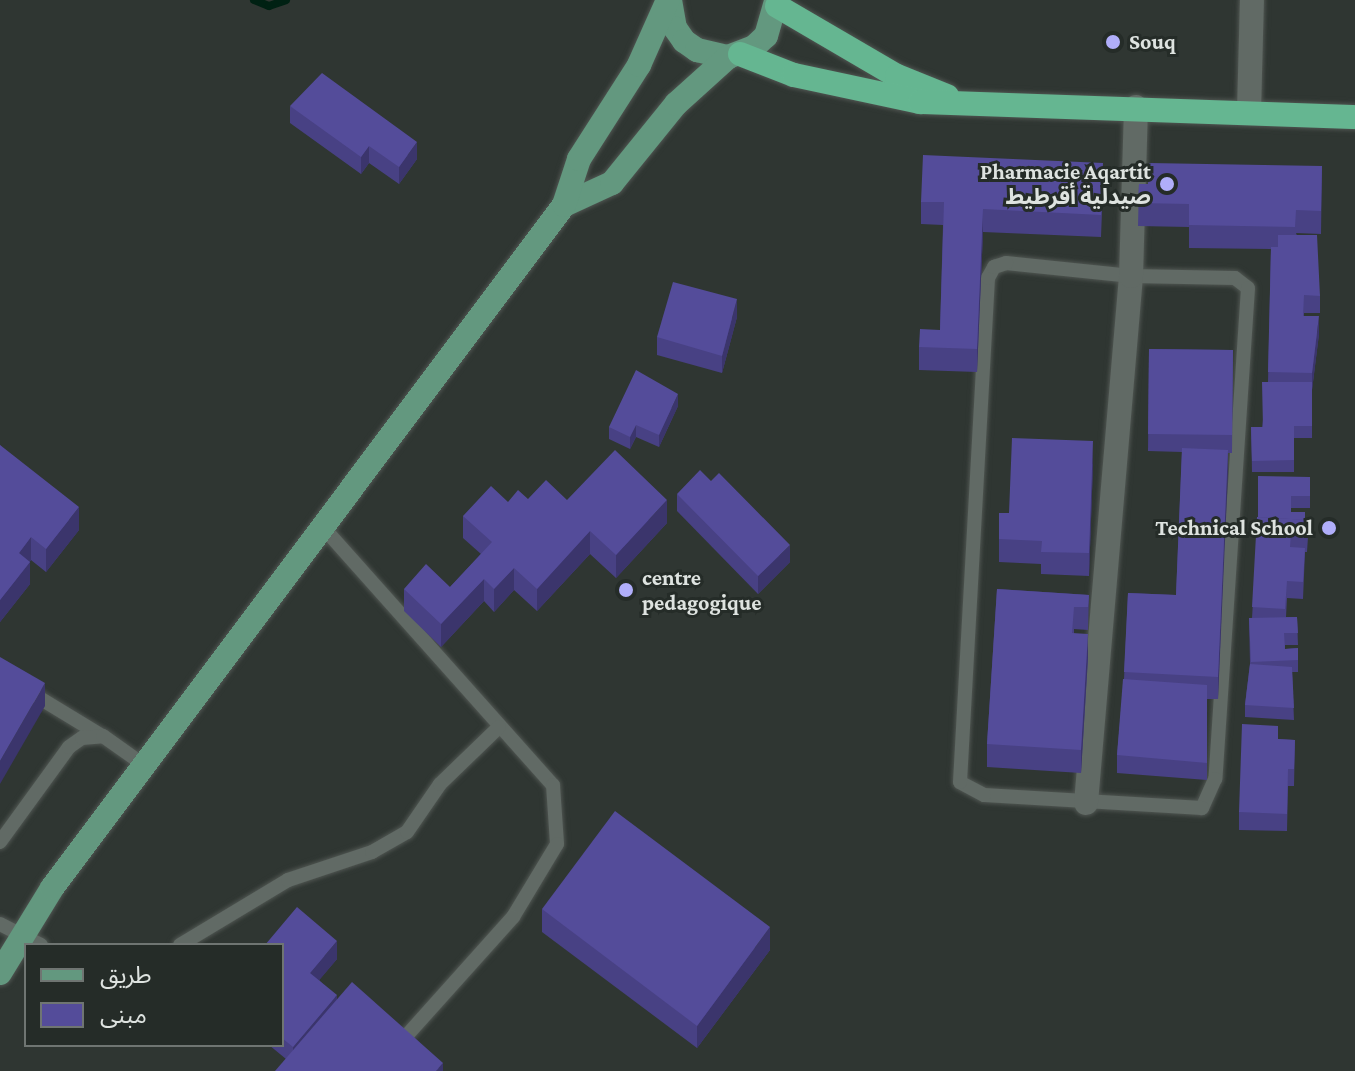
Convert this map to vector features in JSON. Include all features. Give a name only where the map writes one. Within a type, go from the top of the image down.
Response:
[{"type":"highway","points":[[776,3],[897,76],[964,103]]},
{"type":"highway","points":[[734,56],[794,75],[920,102],[1136,107],[1355,117]]},
{"type":"main road","points":[[669,0],[675,28],[684,41],[697,50],[734,56]]},
{"type":"main road","points":[[31,942],[144,765],[564,205],[579,159],[639,65],[669,0]]},
{"type":"main road","points":[[564,205],[612,183],[676,104],[734,56],[766,36],[776,3]]},
{"type":"main road","points":[[0,973],[24,949]]},
{"type":"street","points":[[1249,112],[1252,0]]},
{"type":"street","points":[[1086,803],[1131,276],[1136,107]]},
{"type":"lane","points":[[1006,263],[1131,276],[1235,278],[1248,288],[1215,779],[1209,802],[1192,811],[1086,803],[984,795],[960,782],[988,278],[994,267],[1006,263]]},
{"type":"lane","points":[[322,526],[553,785],[557,844],[513,917],[407,1035]]},
{"type":"lane","points":[[0,674],[103,736],[144,765]]},
{"type":"lane","points":[[183,943],[288,880],[372,852],[407,832],[440,784],[499,727]]},
{"type":"lane","points":[[0,842],[69,747],[82,738],[103,736]]},
{"type":"lane","points":[[0,924],[31,942]]},
{"type":"building","points":[[322,73],[417,142],[399,167],[369,146],[361,157],[290,106]]},
{"type":"building","points":[[923,155],[1103,163],[1101,215],[983,209],[977,349],[919,347],[920,329],[940,330],[944,202],[921,202]]},
{"type":"building","points":[[1149,163],[1322,166],[1321,211],[1296,210],[1295,227],[1189,225],[1189,204],[1138,203],[1139,184],[1148,184]]},
{"type":"building","points":[[1278,235],[1317,235],[1320,296],[1304,295],[1303,316],[1319,316],[1312,373],[1268,372],[1271,247],[1278,247]]},
{"type":"building","points":[[673,282],[737,299],[722,356],[657,337]]},
{"type":"building","points":[[1149,349],[1233,350],[1232,435],[1148,434]]},
{"type":"building","points":[[636,370],[678,394],[659,435],[636,425],[630,437],[609,427]]},
{"type":"building","points":[[1262,382],[1312,382],[1312,426],[1294,426],[1294,460],[1252,461],[1251,427],[1263,427]]},
{"type":"building","points":[[1012,438],[1093,441],[1089,553],[1041,552],[1042,541],[999,539],[999,513],[1009,513]]},
{"type":"building","points":[[0,445],[79,507],[46,549],[31,537],[19,553],[30,562],[0,600]]},
{"type":"building","points":[[1182,448],[1228,450],[1218,677],[1124,672],[1128,593],[1176,595]]},
{"type":"building","points":[[615,450],[667,500],[616,555],[590,531],[537,589],[514,568],[494,589],[484,579],[441,624],[404,589],[426,564],[450,587],[492,542],[463,516],[491,486],[508,502],[518,490],[528,499],[546,480],[567,500]]},
{"type":"building","points":[[700,470],[711,481],[719,473],[790,545],[758,576],[677,494]]},
{"type":"building","points":[[1258,476],[1310,477],[1310,496],[1291,496],[1291,512],[1305,512],[1305,520],[1258,517]]},
{"type":"building","points":[[1257,517],[1308,520],[1307,535],[1291,534],[1290,547],[1305,548],[1303,582],[1287,581],[1285,609],[1252,607]]},
{"type":"building","points":[[997,589],[1089,595],[1088,607],[1074,607],[1072,633],[1088,634],[1081,750],[987,744]]},
{"type":"building","points":[[1297,617],[1298,633],[1284,633],[1285,649],[1298,648],[1298,660],[1251,662],[1249,618]]},
{"type":"building","points":[[0,657],[45,683],[0,761]]},
{"type":"building","points":[[1250,664],[1292,667],[1294,708],[1245,705]]},
{"type":"building","points":[[1123,679],[1207,685],[1207,763],[1117,755]]},
{"type":"building","points":[[1242,724],[1278,726],[1278,739],[1295,740],[1294,769],[1288,769],[1287,814],[1239,812]]},
{"type":"building","points":[[615,811],[770,927],[697,1026],[542,909]]},
{"type":"building","points":[[297,907],[337,941],[310,973],[337,995],[293,1047],[284,1040],[284,943],[267,943]]},
{"type":"building","points":[[352,982],[443,1063],[436,1071],[275,1071]]},
{"type":"waterway","points":[[254,0],[269,6],[286,0]]},
{"type":"place","name":"Souq","points":[[1113,42]]},
{"type":"place","name":"Pharmacie Aqartit صيدلية أقرطيط","points":[[1167,184]]},
{"type":"place","name":"Technical School","points":[[1329,528]]},
{"type":"place","name":"centre pedagogique","points":[[626,590]]}]
